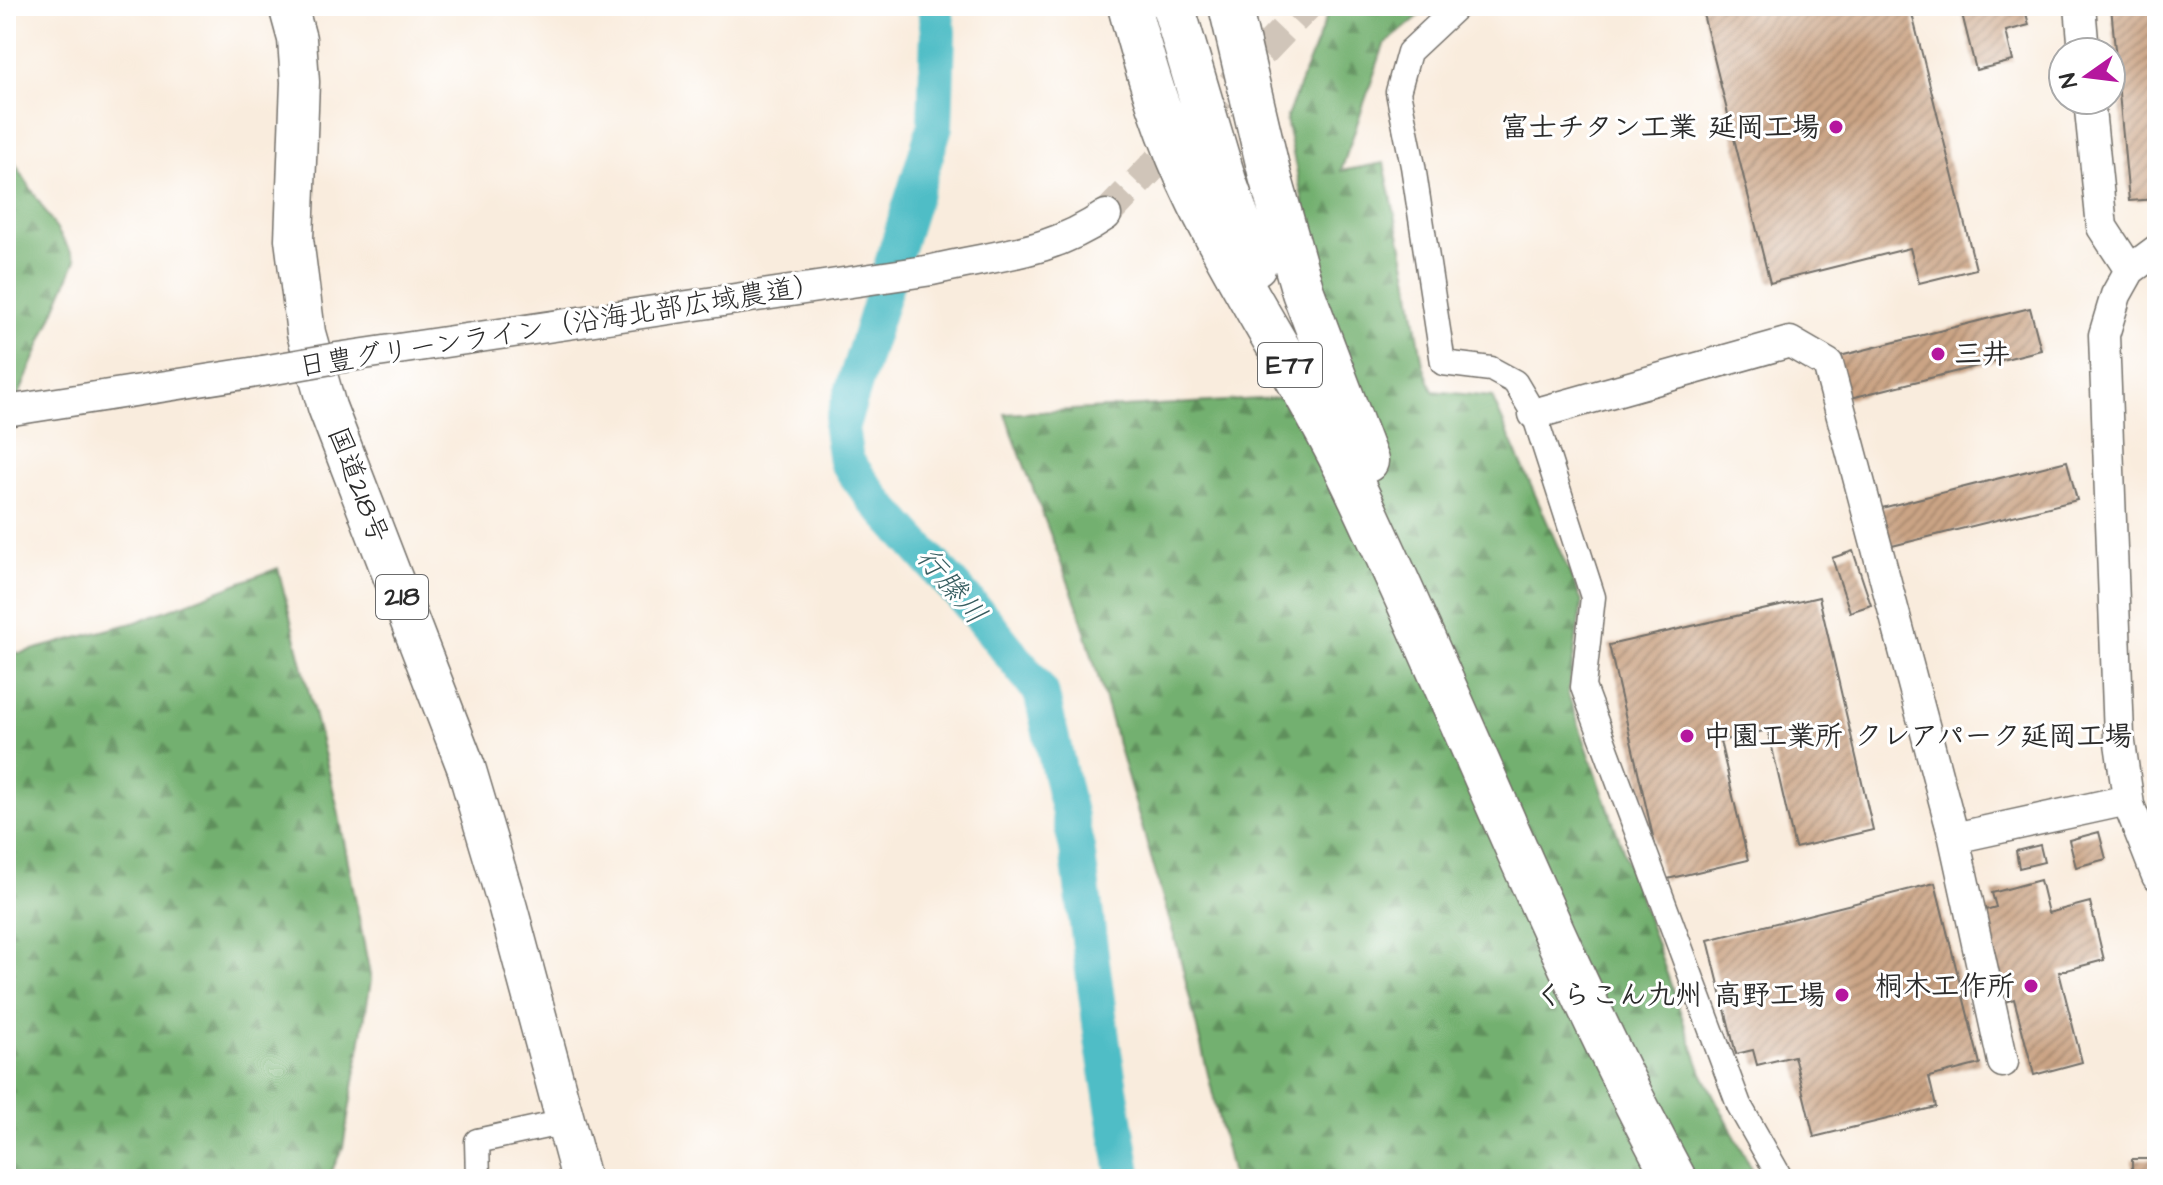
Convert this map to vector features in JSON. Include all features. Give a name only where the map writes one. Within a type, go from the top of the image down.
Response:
[{"type":"highway","name":"国道218号","points":[[288,6],[297,39],[300,82],[294,239],[306,333],[327,407],[466,767],[508,908],[581,1179]]},
{"type":"highway","name":"E77","points":[[1129,6],[1162,117],[1197,201],[1231,264],[1335,414]]},
{"type":"highway","points":[[1173,6],[1204,115],[1248,248],[1335,414]]},
{"type":"highway","name":"E77","points":[[1230,6],[1267,162],[1319,339],[1335,414],[1381,543],[1559,947],[1675,1179]]},
{"type":"highway","points":[[1248,6],[1267,112],[1335,414]]},
{"type":"street","points":[[1458,6],[1409,52],[1398,92],[1413,166],[1443,363],[1491,369],[1515,382],[1534,414],[1593,597],[1583,687],[1739,1105],[1781,1179]]},
{"type":"street","points":[[2080,6],[2083,36]]},
{"type":"street","points":[[2091,116],[2102,227],[2130,270]]},
{"type":"street","name":"日豊グリーンライン（沿海北部広域農道）","points":[[6,411],[337,358],[932,270],[1027,252],[1083,230],[1106,215]]},
{"type":"street","points":[[2157,250],[2130,270],[2116,295],[2104,335],[2119,736],[2128,800],[2157,876]]},
{"type":"street","points":[[1534,414],[1790,342],[1828,364],[1954,838],[2003,1062]]},
{"type":"street","points":[[1954,838],[2128,800]]},
{"type":"street","points":[[478,1179],[477,1141],[565,1122]]},
{"type":"green space","points":[[1331,6],[1431,6],[1384,45],[1341,171],[1384,163],[1423,365],[1433,391],[1492,397],[1582,601],[1568,694],[1702,1073],[1757,1179],[1233,1179],[1179,953],[1078,608],[1005,414],[1360,393],[1316,267],[1286,119]]},
{"type":"green space","points":[[6,149],[76,260],[6,426]]},
{"type":"green space","points":[[278,568],[337,805],[371,980],[343,1147],[328,1179],[6,1179],[6,652],[21,653],[136,622]]},
{"type":"building","name":"富士チタン工業 延岡工場","points":[[1701,6],[1910,6],[1976,269],[1919,283],[1910,248],[1770,283]]},
{"type":"building","points":[[1960,6],[2002,6],[2004,15],[2025,9],[2029,25],[2006,31],[2013,61],[1976,70]]},
{"type":"building","points":[[2111,6],[2157,6],[2157,199],[2129,201],[2121,116],[2127,116],[2127,36],[2114,36]]},
{"type":"building","name":"三井","points":[[2030,308],[2041,350],[1847,399],[1836,357]]},
{"type":"building","points":[[2067,461],[2077,500],[1888,547],[1878,509]]},
{"type":"building","points":[[1853,551],[1871,605],[1850,612],[1832,558]]},
{"type":"building","name":"中園工業所 クレアパーク延岡工場","points":[[1819,597],[1873,830],[1795,848],[1768,730],[1720,741],[1748,860],[1663,880],[1609,645]]},
{"type":"building","points":[[2099,832],[2106,859],[2076,867],[2069,840]]},
{"type":"building","points":[[2040,845],[2044,862],[2019,868],[2016,851]]},
{"type":"building","name":"桐木工作所","points":[[2040,880],[2048,913],[2090,902],[2104,960],[2059,972],[2082,1062],[2034,1075],[2014,999],[2005,1002],[1982,911],[1996,907],[1992,893]]},
{"type":"building","name":"くらこん九州 高野工場","points":[[1935,883],[1980,1064],[1929,1077],[1936,1107],[1814,1137],[1794,1056],[1757,1065],[1753,1050],[1736,1054],[1708,940]]},
{"type":"building","points":[[2132,1159],[2157,1159],[2157,1179],[2132,1179]]},
{"type":"waterway","name":"行縢川","points":[[935,6],[938,33],[935,126],[841,428],[846,461],[874,499],[984,620],[1041,692],[1077,848],[1103,1046],[1125,1179]]},
{"type":"tunnel","points":[[1106,215],[1307,6]]},
{"type":"place","name":"富士チタン工業 延岡工場","points":[[1836,127]]},
{"type":"place","name":"三井","points":[[1938,354]]},
{"type":"place","name":"中園工業所 クレアパーク延岡工場","points":[[1687,736]]},
{"type":"place","name":"桐木工作所","points":[[2031,986]]},
{"type":"place","name":"くらこん九州 高野工場","points":[[1842,995]]}]
